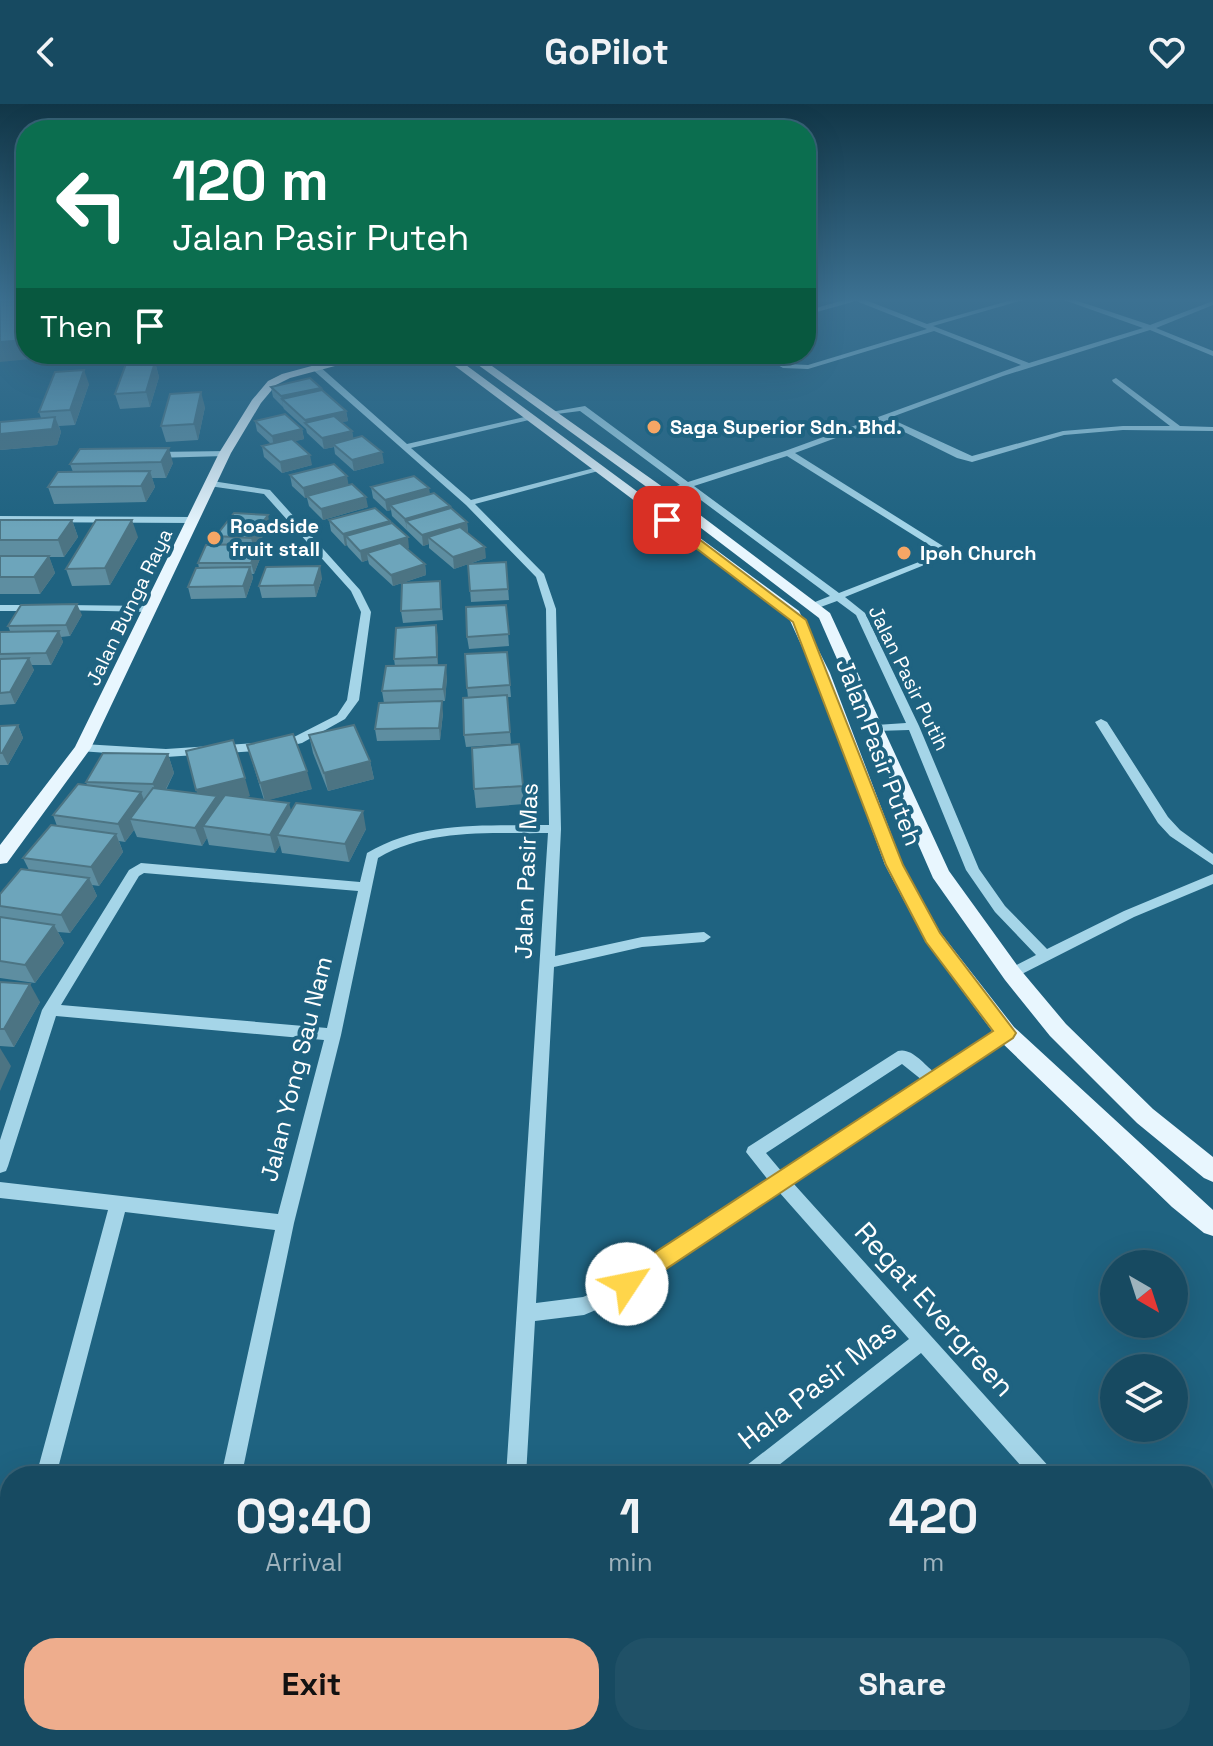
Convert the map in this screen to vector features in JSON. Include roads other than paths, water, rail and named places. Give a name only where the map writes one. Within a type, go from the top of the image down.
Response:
[{"type":"main road","name":"Jalan Bunga Raya","points":[[0,858],[83,748],[245,417],[272,383],[292,376]]},
{"type":"main road","name":"Jalan Pasir Puteh","points":[[472,376],[794,614],[822,673],[894,865],[933,937],[1006,1033],[1181,1199],[1213,1225]]},
{"type":"main road","name":"Jalan Pasir Puteh","points":[[498,376],[663,493],[814,606],[830,623],[940,873],[1012,974],[1058,1030],[1134,1105],[1213,1171]]},
{"type":"main road","points":[[814,606],[807,613],[829,662],[822,673]]},
{"type":"street","name":"Jalan Pasir Mas","points":[[325,376],[469,503],[541,576],[551,609],[555,829],[517,1466]]},
{"type":"street","points":[[663,493],[788,453],[1000,376]]},
{"type":"street","points":[[1116,380],[1177,428]]},
{"type":"street","name":"Jalan Pasir Putih","points":[[549,413],[582,408],[860,613],[913,726],[973,870],[1000,909],[1046,957]]},
{"type":"street","points":[[404,447],[526,418]]},
{"type":"street","points":[[884,419],[972,459],[1063,433],[1213,429]]},
{"type":"street","points":[[142,455],[225,453]]},
{"type":"street","points":[[788,453],[949,553],[814,606]]},
{"type":"street","points":[[469,503],[598,470]]},
{"type":"street","points":[[83,748],[166,753],[272,746],[298,740],[341,717],[353,700],[366,612],[355,590],[267,492],[212,484]]},
{"type":"street","points":[[0,519],[193,520]]},
{"type":"street","points":[[0,608],[42,608]]},
{"type":"street","points":[[58,608],[151,609]]},
{"type":"street","points":[[1101,722],[1163,820],[1175,833],[1213,861]]},
{"type":"street","points":[[876,728],[913,726]]},
{"type":"street","name":"Jalan Yong Sau Nam","points":[[231,1466],[372,856],[400,839],[427,834],[555,829]]},
{"type":"street","points":[[0,1166],[50,1010],[134,873],[141,868],[363,887]]},
{"type":"street","points":[[1012,974],[1129,914],[1213,879]]},
{"type":"street","points":[[547,963],[642,942],[704,937]]},
{"type":"street","points":[[50,1010],[333,1035]]},
{"type":"street","points":[[526,1313],[584,1306],[610,1295],[1006,1033]]},
{"type":"street","name":"Regat Evergreen","points":[[933,1081],[903,1055],[754,1152],[1035,1466]]},
{"type":"street","points":[[0,1190],[285,1223]]},
{"type":"street","points":[[49,1466],[118,1206]]},
{"type":"street","name":"Hala Pasir Mas","points":[[762,1466],[922,1340]]},
{"type":"place","name":"Saga Superior Sdn. Bhd.","points":[[654,427]]},
{"type":"place","name":"Roadside fruit stall","points":[[214,538]]},
{"type":"place","name":"Ipoh Church","points":[[904,553]]}]
